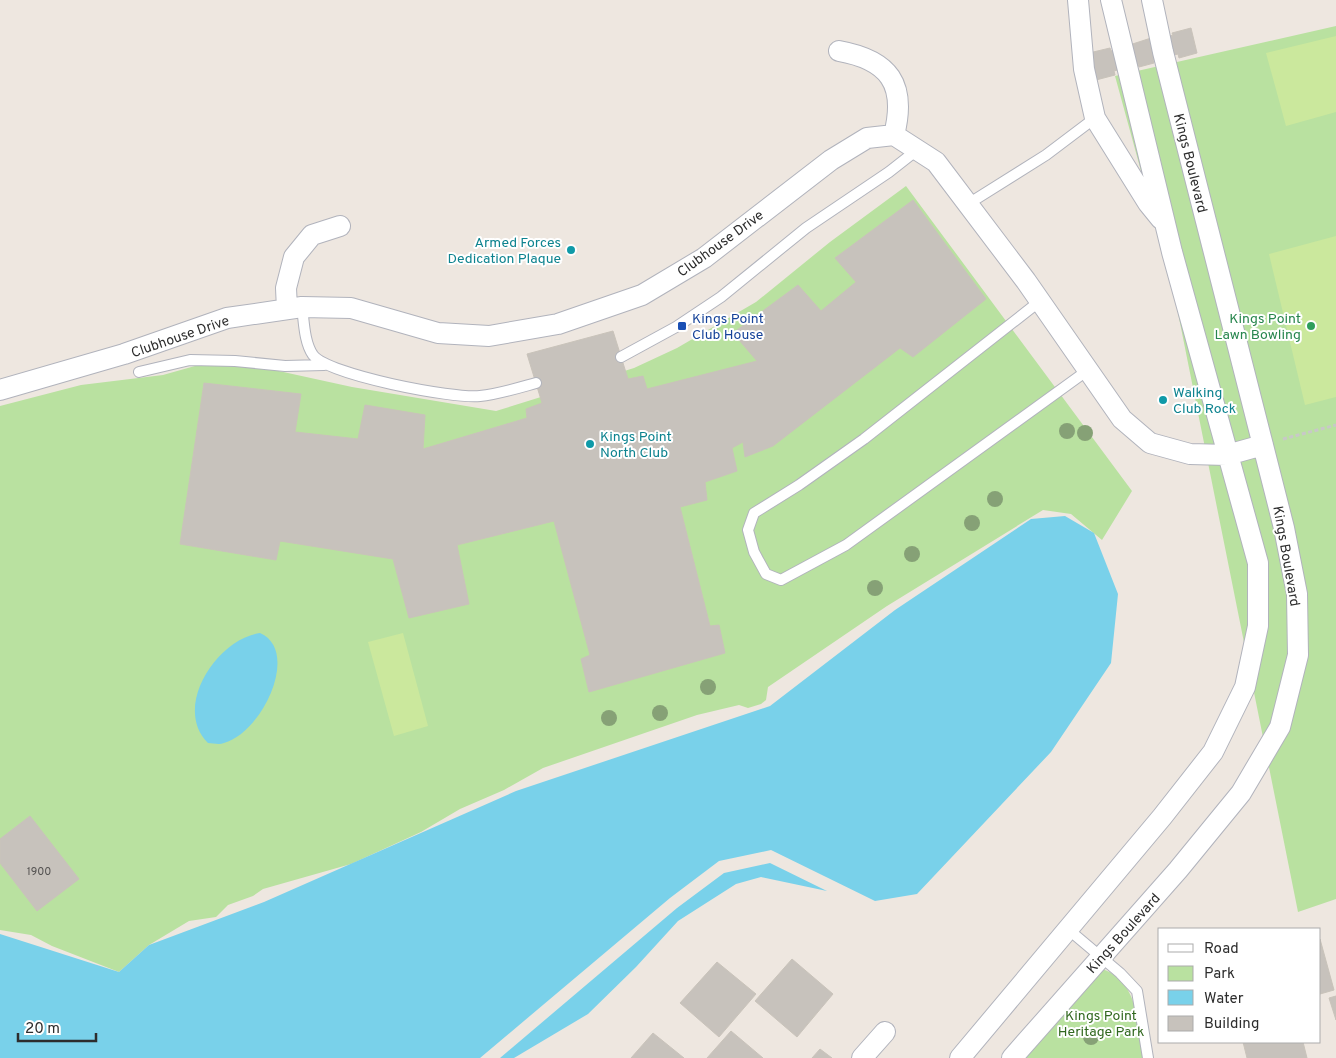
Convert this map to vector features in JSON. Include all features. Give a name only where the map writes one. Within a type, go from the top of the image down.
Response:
[{"type":"street","points":[[1078,0],[1084,69],[1095,118],[1148,203],[1165,225]]},
{"type":"street","points":[[960,1058],[1069,930],[1213,752],[1245,687],[1258,626],[1258,563],[1165,225],[1111,0]]},
{"type":"street","name":"Kings Boulevard","points":[[1012,1058],[1178,870],[1241,793],[1280,727],[1298,655],[1297,594],[1284,528],[1163,52],[1152,0]]},
{"type":"street","points":[[839,51],[855,54],[877,63],[890,78],[899,98],[900,114],[894,135],[936,162],[1040,301],[1122,419],[1150,443],[1190,454],[1228,454],[1263,445]]},
{"type":"street","name":"Clubhouse Drive","points":[[0,390],[124,354],[227,318],[294,308],[351,308],[438,333],[480,336],[558,324],[642,295],[704,258],[831,160],[867,138],[894,135]]},
{"type":"street","points":[[294,308],[286,288],[294,257],[312,234],[340,226]]},
{"type":"street","points":[[862,1058],[885,1032]]},
{"type":"lane","points":[[968,204],[1046,155],[1095,118]]},
{"type":"lane","points":[[621,356],[676,327],[721,297],[806,228],[889,172],[917,150]]},
{"type":"lane","points":[[1040,301],[864,439],[754,513],[748,530],[754,552],[766,574],[781,580],[846,545],[1088,370]]},
{"type":"lane","points":[[294,308],[313,354],[324,365]]},
{"type":"lane","points":[[139,372],[190,360],[235,361],[285,366],[324,365],[395,385],[450,395],[479,396],[507,392],[536,383]]},
{"type":"lane","points":[[1069,930],[1137,991],[1148,1058]]},
{"type":"path","points":[[1263,445],[1336,425]]},
{"type":"green space","points":[[1336,26],[1336,899],[1298,912],[1173,288],[1115,76]]},
{"type":"green space","points":[[1336,36],[1336,112],[1286,126],[1266,53]]},
{"type":"green space","points":[[906,186],[1132,491],[1102,540],[1071,514],[1043,510],[887,606],[768,687],[766,700],[761,704],[748,708],[739,705],[697,715],[543,768],[504,790],[460,809],[421,832],[351,864],[263,889],[253,896],[228,905],[216,917],[189,921],[149,945],[119,972],[52,946],[31,935],[0,930],[0,406],[81,385],[163,375],[202,364],[265,368],[352,387],[496,411],[634,368],[677,348],[756,302],[830,242]]},
{"type":"green space","name":"Kings Point Lawn Bowling","points":[[1336,236],[1336,397],[1305,405],[1269,254]]},
{"type":"green space","points":[[403,633],[428,726],[394,736],[368,642]]},
{"type":"green space","name":"Kings Point Heritage Park","points":[[1102,969],[1114,975],[1123,983],[1130,994],[1138,1019],[1143,1058],[1026,1058]]},
{"type":"water","points":[[1065,516],[1094,533],[1118,594],[1111,663],[1051,752],[917,894],[875,901],[771,850],[719,861],[670,898],[480,1058],[0,1058],[0,934],[119,972],[149,945],[264,902],[516,791],[770,706],[895,610],[1031,519]]},
{"type":"water","points":[[260,633],[272,642],[277,656],[277,673],[272,691],[263,709],[238,736],[222,744],[208,743],[198,728],[195,711],[197,694],[204,677],[215,661],[229,648],[244,638]]},
{"type":"water","points":[[770,863],[827,891],[761,877],[736,884],[678,921],[636,967],[588,1014],[514,1058],[500,1058],[677,908],[724,873]]},
{"type":"building","points":[[1191,28],[1197,53],[1179,58],[1178,54],[1153,60],[1154,63],[1139,67],[1138,64],[1114,71],[1115,75],[1096,80],[1089,53],[1110,48],[1111,51],[1151,38],[1152,41]]},
{"type":"building","name":"Kings Point North Club","points":[[913,200],[986,299],[913,357],[900,348],[773,446],[745,457],[743,442],[732,448],[737,471],[705,482],[707,500],[680,507],[710,626],[719,625],[725,653],[589,692],[581,659],[590,655],[554,521],[457,545],[469,604],[409,618],[393,559],[280,541],[276,560],[180,544],[204,383],[301,394],[295,432],[358,439],[365,405],[425,415],[423,449],[527,418],[526,409],[542,403],[527,354],[613,331],[628,379],[643,376],[647,389],[757,361],[733,333],[798,285],[821,311],[856,282],[835,258]]},
{"type":"building","points":[[30,816],[79,879],[37,911],[0,863],[0,839]]},
{"type":"building","points":[[1321,943],[1334,990],[1321,994]]},
{"type":"building","points":[[792,959],[833,994],[797,1037],[755,1001]]},
{"type":"building","points":[[717,962],[756,994],[719,1037],[680,1003]]},
{"type":"building","points":[[1336,996],[1336,1020],[1329,998]]},
{"type":"building","points":[[731,1031],[763,1058],[707,1058]]},
{"type":"building","points":[[653,1033],[684,1058],[631,1058]]},
{"type":"building","points":[[1243,1043],[1303,1043],[1307,1058],[1247,1058]]},
{"type":"building","points":[[820,1049],[832,1058],[812,1058]]},
{"type":"place","name":"Armed Forces Dedication Plaque","points":[[571,250]]},
{"type":"place","name":"Kings Point Club House","points":[[682,326]]},
{"type":"place","name":"Kings Point Lawn Bowling","points":[[1311,326]]},
{"type":"place","name":"Walking Club Rock","points":[[1163,400]]},
{"type":"place","name":"Kings Point North Club","points":[[590,444]]}]
